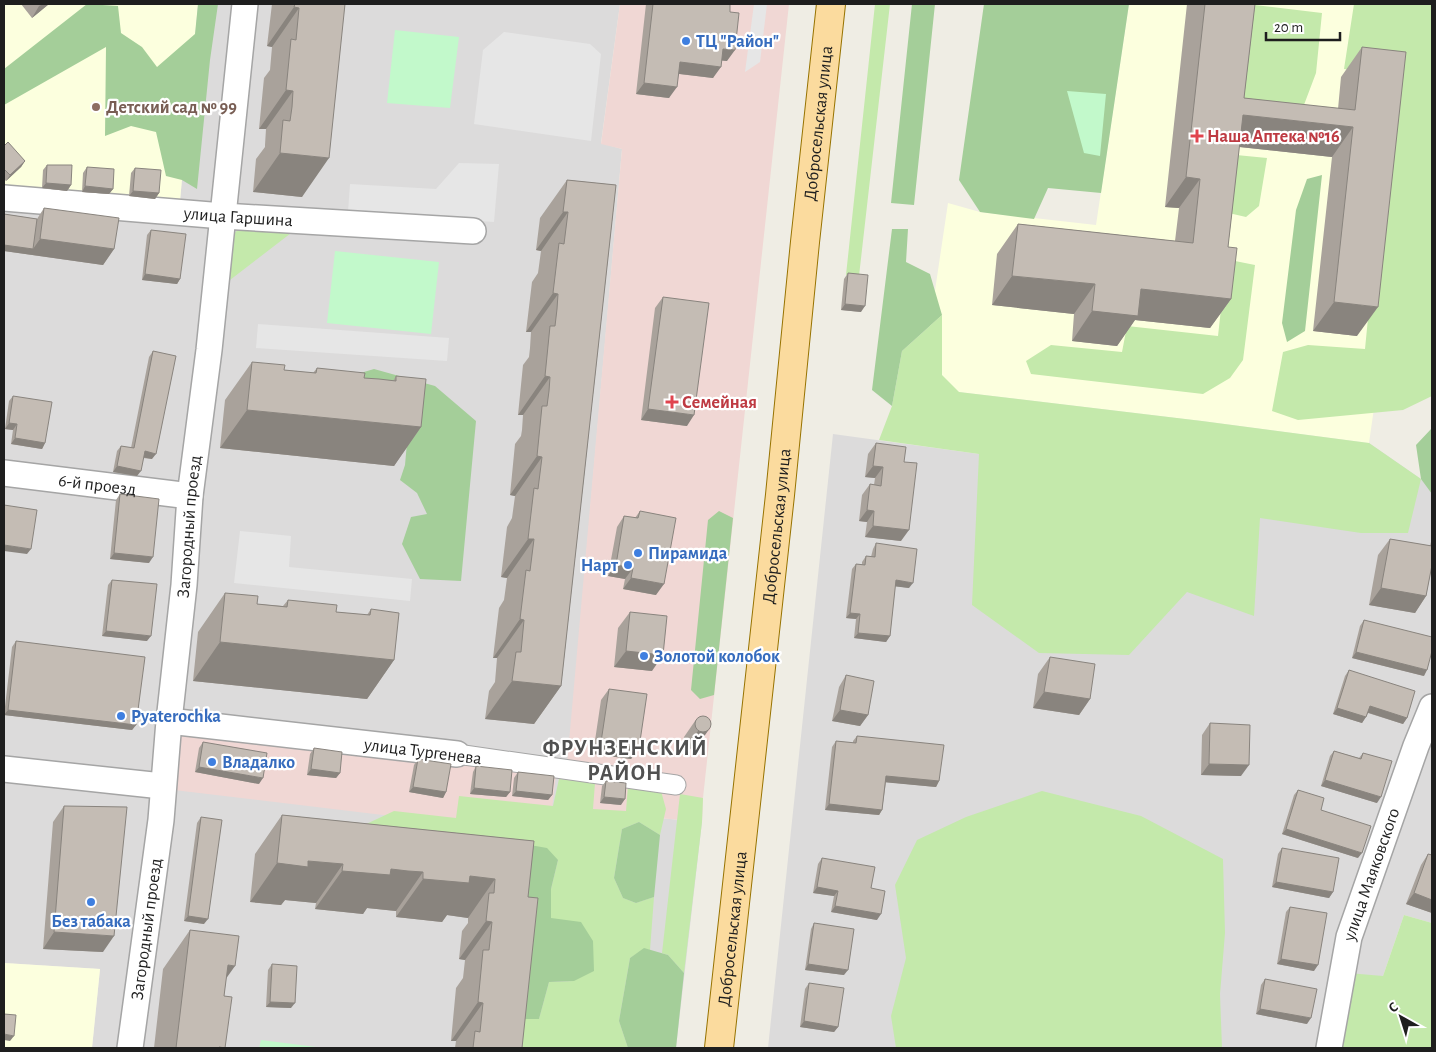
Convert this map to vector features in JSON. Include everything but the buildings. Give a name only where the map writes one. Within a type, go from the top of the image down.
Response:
[{"type":"main road","name":"Добросельская улица","points":[[719,1048],[831,4]]},
{"type":"street","name":"Загородный проезд","points":[[130,1048],[161,820],[162,786],[184,585],[190,496],[209,350],[245,4]]},
{"type":"street","name":"улица Гаршина","points":[[4,198],[223,216],[473,231]]},
{"type":"street","name":"6-й проезд","points":[[4,473],[190,496]]},
{"type":"street","name":"улица Маяковского","points":[[1329,1048],[1349,937],[1416,746],[1432,707]]},
{"type":"street","name":"улица Тургенева","points":[[169,721],[458,754],[676,785]]},
{"type":"street","points":[[4,769],[162,786]]},
{"type":"shaded area","name":"Детский сад № 99","points":[[4,4],[198,4],[180,201],[4,185]]},
{"type":"shaded area","points":[[198,4],[620,4],[601,143],[622,149],[564,809],[702,822],[676,1048],[92,1048],[100,969],[4,963],[4,185],[180,201]]},
{"type":"shaded area","points":[[620,4],[789,4],[703,798],[702,822],[563,809],[622,149],[601,144]]},
{"type":"shaded area","points":[[754,4],[767,4],[760,62],[745,72]]},
{"type":"shaded area","points":[[1129,4],[1432,4],[1369,443],[959,392],[921,385],[948,203],[980,212],[1096,225]]},
{"type":"shaded area","points":[[504,32],[590,44],[601,54],[591,141],[474,124],[483,50]]},
{"type":"shaded area","points":[[459,163],[499,164],[494,222],[348,212],[350,184],[436,189]]},
{"type":"shaded area","points":[[258,324],[449,338],[447,361],[256,348]]},
{"type":"shaded area","points":[[833,434],[979,454],[1369,443],[1421,479],[1432,483],[1432,923],[1404,915],[1383,976],[1341,1048],[768,1048]]},
{"type":"shaded area","points":[[240,531],[291,536],[289,567],[412,579],[410,601],[234,583]]},
{"type":"shaded area","points":[[182,730],[556,775],[549,835],[174,790]]},
{"type":"shaded area","points":[[4,963],[100,969],[92,1048],[4,1048]]},
{"type":"green space","points":[[87,4],[118,6],[121,33],[142,47],[157,67],[195,34],[198,4],[218,4],[210,60],[197,189],[182,180],[166,176],[156,132],[131,126],[105,136],[106,47],[4,105],[4,69]]},
{"type":"green space","points":[[875,4],[890,4],[859,276],[846,275]]},
{"type":"green space","points":[[912,4],[935,4],[914,205],[891,203]]},
{"type":"green space","points":[[984,4],[1129,4],[1101,193],[1048,188],[1034,219],[980,212],[959,180]]},
{"type":"green space","points":[[1246,4],[1322,13],[1316,73],[1296,126],[1233,120]]},
{"type":"green space","points":[[1354,4],[1432,4],[1432,396],[1403,410],[1298,420],[1272,411],[1283,352],[1308,345],[1365,349],[1392,74],[1344,69]]},
{"type":"green space","points":[[395,30],[459,37],[450,108],[387,103]]},
{"type":"green space","points":[[1067,91],[1106,94],[1100,156],[1084,153]]},
{"type":"green space","points":[[1226,154],[1267,158],[1259,206],[1246,217],[1220,211]]},
{"type":"green space","points":[[1322,175],[1305,331],[1287,342],[1282,323],[1296,210],[1307,179]]},
{"type":"green space","points":[[242,225],[295,230],[230,280],[233,235]]},
{"type":"green space","points":[[892,229],[908,229],[906,262],[930,274],[942,315],[902,351],[892,406],[872,390]]},
{"type":"green space","points":[[335,251],[439,262],[431,334],[327,323]]},
{"type":"green space","points":[[1215,257],[1255,265],[1243,360],[1230,378],[1203,394],[1031,374],[1026,361],[1051,345],[1122,352],[1127,326],[1218,336],[1225,273]]},
{"type":"green space","points":[[942,315],[942,375],[959,392],[1369,443],[1421,479],[1408,533],[1361,533],[1260,518],[1254,616],[1187,592],[1129,655],[1039,653],[972,605],[979,454],[879,440],[892,406],[902,351]]},
{"type":"green space","points":[[374,369],[435,386],[476,421],[461,581],[420,579],[402,544],[411,517],[427,514],[417,493],[400,480],[405,465],[410,409],[337,380]]},
{"type":"green space","points":[[1432,428],[1432,494],[1421,479],[1416,445]]},
{"type":"green space","points":[[719,511],[733,518],[714,695],[700,699],[691,690],[708,520]]},
{"type":"green space","points":[[559,779],[595,783],[593,809],[626,811],[628,785],[661,791],[666,809],[660,835],[639,822],[622,829],[614,878],[623,898],[636,903],[654,897],[650,950],[644,949],[630,958],[619,1021],[628,1048],[509,1048],[513,1019],[539,1019],[549,982],[574,981],[551,918],[551,889],[558,860],[345,834],[394,811],[456,818],[459,796],[553,806]]},
{"type":"green space","points":[[1042,791],[1141,816],[1223,859],[1225,933],[1220,994],[1222,1048],[896,1048],[891,1016],[906,958],[895,885],[917,840],[966,817]]},
{"type":"green space","points":[[680,794],[703,798],[702,822],[684,973],[668,955],[662,953]]},
{"type":"green space","points":[[639,822],[660,835],[654,897],[636,903],[623,898],[614,878],[622,829]]},
{"type":"green space","points":[[530,845],[547,848],[558,860],[551,889],[551,918],[581,922],[593,941],[594,971],[574,981],[549,982],[539,1019],[513,1019]]},
{"type":"green space","points":[[1404,915],[1432,923],[1432,1048],[1341,1048],[1348,973],[1383,976]]},
{"type":"green space","points":[[644,948],[668,955],[684,973],[676,1048],[628,1048],[619,1021],[630,958]]},
{"type":"green space","points":[[261,1040],[324,1048],[259,1048]]},
{"type":"place","name":"ТЦ \"Район\"","points":[[686,41]]},
{"type":"place","name":"Детский сад № 99","points":[[96,107]]},
{"type":"place","name":"Наша Аптека №16","points":[[1197,136]]},
{"type":"place","name":"Семейная","points":[[672,402]]},
{"type":"place","name":"Пирамида","points":[[638,553]]},
{"type":"place","name":"Нарт","points":[[628,565]]},
{"type":"place","name":"Золотой колобок","points":[[644,656]]},
{"type":"place","name":"Pyaterochka","points":[[121,716]]},
{"type":"place","name":"Владалко","points":[[212,762]]},
{"type":"place","name":"Без табака","points":[[91,902]]},
{"type":"district","name":"ФРУНЗЕНСКИЙ РАЙОН","points":[[625,760]]}]
